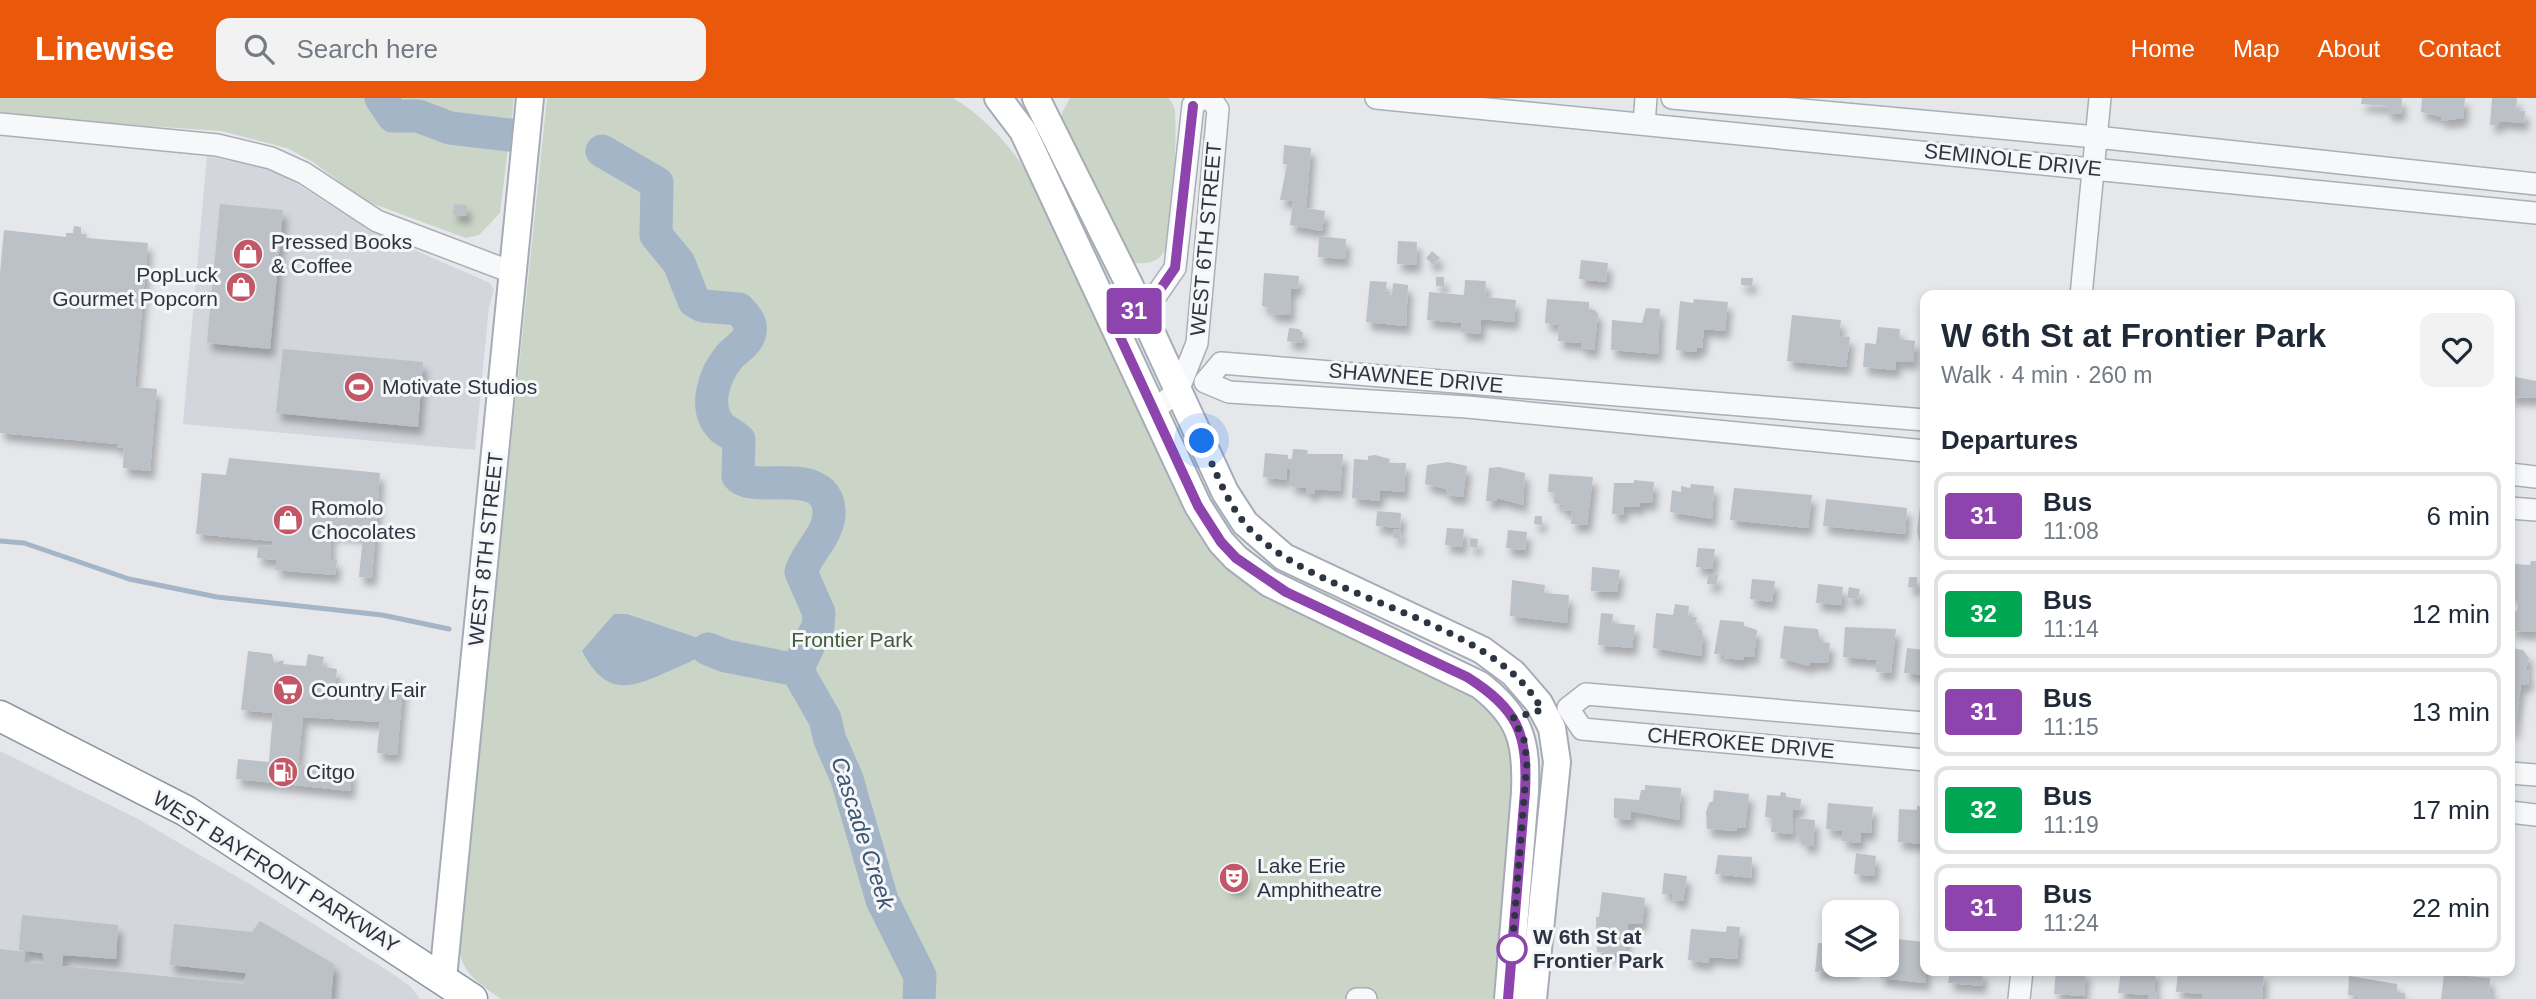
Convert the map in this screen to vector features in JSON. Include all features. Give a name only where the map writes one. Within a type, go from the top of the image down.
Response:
[{"type":"highway","name":"WEST BAYFRONT PARKWAY","points":[[0,716],[186,811],[442,988],[472,999]]},
{"type":"main road","name":"WEST 8TH STREET","points":[[442,988],[530,98]]},
{"type":"main road","points":[[998,98],[1023,131],[1198,506],[1221,542],[1236,558],[1286,592],[1467,677],[1493,695],[1516,724],[1527,762],[1508,999]]},
{"type":"main road","name":"CHEROKEE DRIVE","points":[[1036,98],[1140,307],[1225,492],[1256,536],[1300,565],[1482,650],[1513,673],[1554,715]]},
{"type":"main road","points":[[1533,999],[1557,762],[1554,715]]},
{"type":"street","name":"WEST 6TH STREET","points":[[1114,324],[1157,294],[1175,268],[1193,106],[1203,98]]},
{"type":"street","name":"WEST 6TH STREET","points":[[1178,391],[1197,343],[1218,108],[1210,98]]},
{"type":"street","name":"SEMINOLE DRIVE","points":[[1376,98],[2536,213]]},
{"type":"street","points":[[1644,124],[1646,98]]},
{"type":"street","name":"SEMINOLE DRIVE","points":[[1672,98],[2096,136],[2536,184]]},
{"type":"street","points":[[2082,290],[2100,98]]},
{"type":"street","points":[[0,124],[196,142],[252,151],[304,173],[377,220],[514,273]]},
{"type":"street","points":[[2381,197],[2384,169]]},
{"type":"street","name":"SHAWNEE DRIVE","points":[[1178,391],[1205,382],[1221,363],[1920,420]]},
{"type":"street","name":"SHAWNEE DRIVE","points":[[1205,382],[1229,393],[1466,407],[1920,451]]},
{"type":"street","points":[[1154,410],[1178,391]]},
{"type":"street","points":[[1633,423],[1636,396]]},
{"type":"street","points":[[2515,475],[2536,477]]},
{"type":"street","points":[[2515,508],[2536,510]]},
{"type":"street","name":"CHEROKEE DRIVE","points":[[1516,724],[1554,715],[1586,694],[1920,723]]},
{"type":"street","name":"CHEROKEE DRIVE","points":[[1554,715],[1582,729],[1920,760]]},
{"type":"street","points":[[2515,773],[2536,775]]},
{"type":"street","points":[[2515,813],[2536,815]]},
{"type":"street","points":[[2019,999],[2021,976]]},
{"type":"street","points":[[1357,999],[1366,999]]},
{"type":"shaded area","points":[[207,156],[263,167],[286,177],[371,231],[490,283],[494,290],[489,307],[475,450],[183,424]]},
{"type":"shaded area","points":[[0,751],[138,819],[261,891],[393,974],[411,987],[420,999],[0,999]]},
{"type":"green space","points":[[0,98],[514,98],[500,213],[479,235],[466,238],[363,200],[313,162],[287,148],[221,131],[0,116]]},
{"type":"green space","name":"Frontier Park","points":[[547,98],[953,98],[992,129],[1023,166],[1041,195],[1194,525],[1216,554],[1262,593],[1464,690],[1483,705],[1503,732],[1516,765],[1496,999],[501,999],[478,982],[462,962],[459,943]]},
{"type":"green space","points":[[1070,98],[1168,98],[1173,104],[1175,139],[1171,226],[1166,249],[1159,258],[1145,263],[1128,262],[1062,122],[1062,113]]},
{"type":"water","points":[[614,614],[627,614],[698,638],[707,644],[708,649],[690,662],[642,682],[620,685],[610,682],[600,676],[582,651]]},
{"type":"building","points":[[2362,98],[2402,98],[2401,114],[2387,113],[2387,106],[2361,104]]},
{"type":"building","points":[[2422,98],[2465,98],[2463,118],[2441,121],[2442,117],[2421,112]]},
{"type":"building","points":[[2492,98],[2517,98],[2516,110],[2525,111],[2524,123],[2499,121],[2499,125],[2490,125]]},
{"type":"building","points":[[1284,145],[1311,148],[1306,208],[1325,211],[1322,231],[1290,225],[1293,201],[1280,200],[1287,164],[1283,164]]},
{"type":"building","points":[[220,204],[283,210],[270,349],[207,343]]},
{"type":"building","points":[[454,204],[467,205],[466,216],[453,215]]},
{"type":"building","points":[[74,226],[81,227],[81,234],[86,234],[86,238],[148,243],[135,387],[157,389],[150,471],[123,468],[124,448],[117,448],[117,444],[0,433],[0,273],[4,230],[66,237],[66,233],[73,233]]},
{"type":"building","points":[[1319,236],[1346,239],[1345,259],[1318,257]]},
{"type":"building","points":[[1398,241],[1417,242],[1416,265],[1397,264]]},
{"type":"building","points":[[1432,251],[1440,258],[1433,265],[1426,258]]},
{"type":"building","points":[[1581,260],[1608,263],[1606,282],[1579,279]]},
{"type":"building","points":[[1264,273],[1299,276],[1298,288],[1291,289],[1290,315],[1270,314],[1271,308],[1262,306]]},
{"type":"building","points":[[1436,277],[1444,277],[1444,286],[1436,286]]},
{"type":"building","points":[[1741,278],[1753,278],[1752,286],[1741,285]]},
{"type":"building","points":[[1465,280],[1486,281],[1485,297],[1516,300],[1514,322],[1481,319],[1480,334],[1461,332],[1462,323],[1427,320],[1429,292],[1464,295]]},
{"type":"building","points":[[1370,281],[1387,282],[1385,294],[1392,295],[1393,283],[1408,285],[1406,326],[1366,322]]},
{"type":"building","points":[[1547,299],[1589,302],[1589,309],[1598,314],[1594,350],[1581,348],[1581,343],[1558,341],[1559,325],[1545,323]]},
{"type":"building","points":[[1694,299],[1728,302],[1725,331],[1704,329],[1702,348],[1697,347],[1697,352],[1676,350],[1680,301],[1693,303]]},
{"type":"building","points":[[1646,308],[1660,309],[1658,354],[1611,350],[1612,320],[1642,323]]},
{"type":"building","points":[[1792,315],[1841,320],[1839,336],[1850,337],[1846,367],[1787,361]]},
{"type":"building","points":[[1878,327],[1900,329],[1899,339],[1915,341],[1913,362],[1896,361],[1896,370],[1863,367],[1865,343],[1876,344]]},
{"type":"building","points":[[1289,328],[1299,329],[1303,333],[1301,343],[1287,341]]},
{"type":"building","points":[[283,349],[423,362],[418,427],[276,413]]},
{"type":"building","points":[[2515,377],[2536,381],[2536,398],[2515,397]]},
{"type":"building","points":[[1293,449],[1308,450],[1307,454],[1343,454],[1340,491],[1315,489],[1314,494],[1306,493],[1307,488],[1290,486],[1291,469],[1287,469],[1286,480],[1263,477],[1265,453],[1288,455],[1288,459],[1292,459]]},
{"type":"building","points":[[1368,456],[1390,459],[1389,463],[1406,463],[1404,492],[1380,490],[1379,501],[1352,498],[1354,459],[1368,460]]},
{"type":"building","name":"Romolo Chocolates","points":[[229,458],[380,473],[372,578],[359,577],[363,535],[331,533],[330,560],[337,560],[335,575],[275,570],[277,560],[257,558],[258,545],[272,546],[273,541],[196,534],[202,473],[226,475]]},
{"type":"building","points":[[1448,462],[1467,466],[1463,497],[1446,495],[1446,489],[1425,484],[1427,465]]},
{"type":"building","points":[[1499,467],[1525,473],[1523,505],[1497,498],[1497,501],[1486,501],[1489,468]]},
{"type":"building","points":[[1549,474],[1593,477],[1587,525],[1571,524],[1572,511],[1562,510],[1562,505],[1554,503],[1555,492],[1548,492]]},
{"type":"building","points":[[1634,480],[1654,482],[1652,503],[1640,502],[1640,507],[1624,506],[1623,515],[1612,514],[1614,483],[1634,483]]},
{"type":"building","points":[[1691,484],[1714,486],[1712,519],[1670,512],[1672,490],[1681,492],[1681,486],[1690,488]]},
{"type":"building","points":[[1734,488],[1812,495],[1808,528],[1730,520]]},
{"type":"building","points":[[1826,499],[1907,508],[1905,534],[1823,526]]},
{"type":"building","points":[[1920,507],[1920,540],[1917,531]]},
{"type":"building","points":[[1377,511],[1401,513],[1400,528],[1376,526]]},
{"type":"building","points":[[1535,516],[1542,516],[1542,525],[1534,524]]},
{"type":"building","points":[[1447,528],[1464,529],[1462,547],[1445,545]]},
{"type":"building","points":[[1394,529],[1401,530],[1400,539],[1393,538]]},
{"type":"building","points":[[1508,530],[1527,532],[1525,550],[1506,548]]},
{"type":"building","points":[[1470,538],[1478,539],[1477,548],[1470,547]]},
{"type":"building","points":[[1698,548],[1715,549],[1712,569],[1696,567]]},
{"type":"building","points":[[2531,561],[2536,561],[2536,632],[2515,631],[2515,610],[2519,597],[2515,597],[2515,564],[2530,565]]},
{"type":"building","points":[[1592,567],[1620,570],[1617,592],[1591,591]]},
{"type":"building","points":[[1708,575],[1718,575],[1716,585],[1707,584]]},
{"type":"building","points":[[1909,577],[1917,577],[1917,588],[1908,587]]},
{"type":"building","points":[[1752,579],[1775,581],[1772,602],[1750,599]]},
{"type":"building","points":[[1512,580],[1545,585],[1544,593],[1569,595],[1567,623],[1510,616]]},
{"type":"building","points":[[1818,584],[1843,587],[1841,605],[1816,603]]},
{"type":"building","points":[[1849,587],[1860,589],[1858,599],[1847,598]]},
{"type":"building","points":[[1675,604],[1689,606],[1688,616],[1697,617],[1694,628],[1701,629],[1703,635],[1701,656],[1653,648],[1656,613],[1673,615]]},
{"type":"building","points":[[1601,613],[1613,614],[1612,623],[1635,625],[1632,648],[1598,645]]},
{"type":"building","points":[[1720,620],[1744,622],[1744,626],[1757,630],[1754,657],[1744,656],[1743,660],[1714,654]]},
{"type":"building","points":[[1784,626],[1818,629],[1820,642],[1830,643],[1828,662],[1810,663],[1809,666],[1780,658]]},
{"type":"building","points":[[1845,627],[1896,629],[1891,673],[1876,672],[1877,660],[1843,657]]},
{"type":"building","points":[[1907,648],[1920,649],[1920,675],[1904,673]]},
{"type":"building","points":[[2515,649],[2523,650],[2529,658],[2526,670],[2529,671],[2528,685],[2521,684],[2515,725]]},
{"type":"building","points":[[248,651],[272,654],[274,663],[284,660],[283,664],[306,666],[308,654],[324,657],[322,667],[337,669],[335,688],[382,693],[383,685],[403,687],[397,755],[377,753],[380,722],[303,717],[298,765],[352,770],[350,791],[236,779],[238,759],[269,762],[273,713],[241,710]]},
{"type":"building","points":[[1645,785],[1681,788],[1679,820],[1631,811],[1631,820],[1614,818],[1614,798],[1639,800]]},
{"type":"building","points":[[1714,790],[1749,794],[1745,828],[1737,827],[1737,831],[1707,829],[1706,812],[1709,803],[1713,801]]},
{"type":"building","points":[[1781,792],[1786,793],[1786,797],[1801,799],[1800,810],[1793,809],[1792,834],[1771,832],[1772,817],[1765,817],[1767,795],[1780,796]]},
{"type":"building","points":[[1828,803],[1873,807],[1871,833],[1861,832],[1860,843],[1842,841],[1843,831],[1826,829]]},
{"type":"building","points":[[1917,806],[1920,806],[1920,844],[1898,842],[1899,809],[1917,810]]},
{"type":"building","points":[[1796,818],[1815,820],[1813,846],[1803,845],[1803,838],[1796,837]]},
{"type":"building","points":[[1856,853],[1876,856],[1874,876],[1854,874]]},
{"type":"building","points":[[1718,855],[1752,857],[1751,878],[1715,874]]},
{"type":"building","points":[[1234,867],[1244,874],[1245,878],[1238,888],[1234,889],[1224,882],[1223,878],[1230,868]]},
{"type":"building","points":[[1664,873],[1687,876],[1683,901],[1672,900],[1673,894],[1662,894]]},
{"type":"building","points":[[1602,892],[1645,898],[1642,924],[1628,923],[1625,955],[1597,952],[1596,917],[1599,917]]},
{"type":"building","points":[[22,915],[118,925],[116,959],[63,955],[62,966],[244,984],[246,973],[170,965],[174,924],[252,932],[260,921],[334,964],[331,999],[0,999],[0,949],[25,952],[24,962],[46,964],[42,953],[19,950]]},
{"type":"building","points":[[1727,926],[1740,927],[1737,959],[1709,957],[1708,963],[1688,960],[1691,929],[1726,932]]},
{"type":"building","points":[[1899,939],[1920,941],[1920,976],[1926,976],[1926,983],[1880,978],[1899,977]]},
{"type":"building","points":[[1818,943],[1822,943],[1822,972],[1815,972]]},
{"type":"building","points":[[1949,976],[1983,976],[1982,986],[1948,983]]},
{"type":"building","points":[[2056,976],[2086,976],[2084,996],[2054,994]]},
{"type":"building","points":[[2120,976],[2156,976],[2156,999],[2148,999],[2148,995],[2118,993]]},
{"type":"building","points":[[2178,976],[2264,976],[2262,999],[2202,999],[2203,994],[2176,992]]},
{"type":"building","points":[[2349,976],[2397,984],[2397,992],[2405,993],[2405,999],[2357,999],[2357,996],[2348,995]]},
{"type":"building","points":[[2444,976],[2490,978],[2489,992],[2493,992],[2493,999],[2441,999]]},
{"type":"waterway","name":"Cascade Creek","points":[[381,98],[393,116],[418,116],[450,128],[510,135]]},
{"type":"waterway","name":"Cascade Creek","points":[[602,151],[657,183],[656,235],[679,263],[694,301],[703,306],[739,309],[749,322],[749,336],[724,364],[715,382],[712,401],[713,411],[721,427],[739,440],[738,476],[746,481],[759,483],[804,484],[817,489],[826,498],[828,521],[801,572],[819,613],[818,626],[797,670],[825,719],[830,740],[847,779],[882,900],[920,976],[919,999]]},
{"type":"waterway","points":[[0,541],[24,543],[129,579],[217,597],[382,615],[449,629]]},
{"type":"waterway","name":"Cascade Creek","points":[[708,649],[726,656],[797,670]]},
{"type":"bus line","name":"31","points":[[1193,106],[1181,234],[1175,268],[1157,294],[1114,324],[1198,506],[1221,542],[1236,558],[1252,572],[1286,592],[1467,677],[1493,695],[1513,718],[1524,740],[1527,762],[1508,999]]},
{"type":"place","name":"Pressed Books & Coffee","points":[[248,254]]},
{"type":"place","name":"PopLuck Gourmet Popcorn","points":[[241,287]]},
{"type":"place","name":"Motivate Studios","points":[[359,387]]},
{"type":"place","name":"Romolo Chocolates","points":[[288,520]]},
{"type":"place","name":"Country Fair","points":[[288,690]]},
{"type":"place","name":"Citgo","points":[[283,772]]},
{"type":"place","name":"Lake Erie Amphitheatre","points":[[1234,878]]},
{"type":"place","name":"W 6th St at Frontier Park","points":[[1512,949]]},
{"type":"route","points":[[1202,441],[1235,509],[1256,536],[1270,547],[1300,565],[1482,650],[1513,673],[1539,703],[1542,710],[1513,718],[1524,740],[1527,762],[1512,949]]}]
